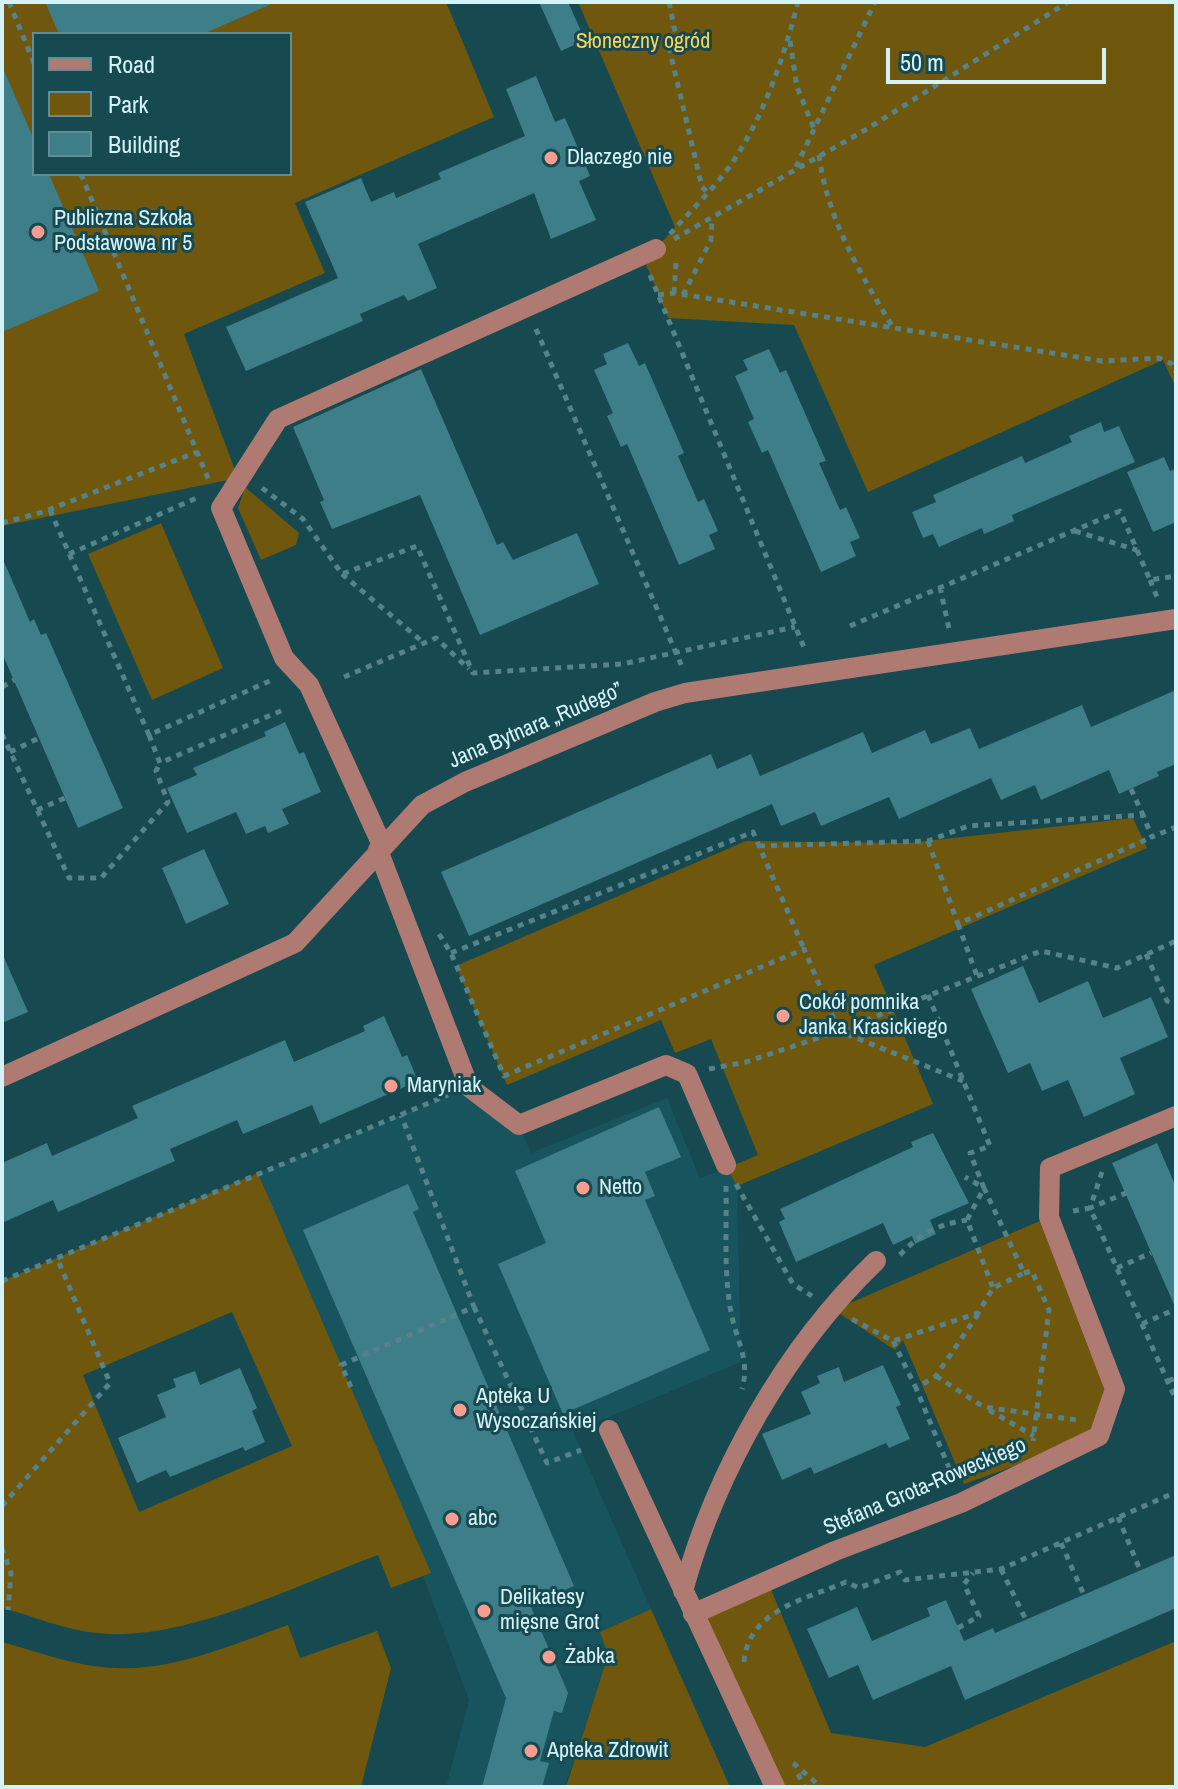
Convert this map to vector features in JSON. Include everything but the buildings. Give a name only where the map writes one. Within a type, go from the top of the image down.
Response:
[{"type":"street","points":[[649,252],[278,419],[241,472],[221,508],[284,658],[309,685],[380,848],[469,1087],[519,1125],[666,1065],[687,1074],[726,1165]]},
{"type":"street","name":"Jana Bytnara „Rudego”","points":[[2,1077],[295,943],[411,814],[437,795],[655,702],[693,691],[1176,619]]},
{"type":"street","name":"Stefana Grota-Roweckiego","points":[[693,1614],[835,1551],[961,1503],[1099,1436],[1115,1389],[1049,1217],[1050,1168],[1176,1116]]},
{"type":"street","points":[[683,1591],[698,1536],[798,1347],[840,1296],[876,1261]]},
{"type":"street","points":[[609,1430],[775,1787]]},
{"type":"path","points":[[9,2],[32,58]]},
{"type":"path","points":[[669,2],[677,41],[670,50],[702,187],[707,192]]},
{"type":"path","points":[[649,252],[707,192],[747,138],[790,36],[798,2]]},
{"type":"path","points":[[796,168],[875,2]]},
{"type":"path","points":[[649,252],[712,220],[892,114],[1068,2]]},
{"type":"path","points":[[790,36],[797,87],[815,131]]},
{"type":"path","points":[[819,155],[827,198],[843,237],[895,329]]},
{"type":"path","points":[[82,176],[221,508]]},
{"type":"path","points":[[683,295],[711,240],[712,220]]},
{"type":"path","points":[[649,252],[658,295],[814,673]]},
{"type":"path","points":[[658,295],[683,295],[1102,361],[1159,358],[1172,364],[1176,372]]},
{"type":"path","points":[[527,308],[693,691]]},
{"type":"path","points":[[2,523],[50,510],[197,452]]},
{"type":"path","points":[[241,472],[303,519],[342,574],[424,643]]},
{"type":"path","points":[[69,554],[199,497]]},
{"type":"path","points":[[50,510],[160,763]]},
{"type":"path","points":[[850,626],[1120,511],[1150,580],[1176,576]]},
{"type":"path","points":[[1074,531],[1137,550]]},
{"type":"path","points":[[342,574],[417,546],[473,673]]},
{"type":"path","points":[[940,587],[950,633]]},
{"type":"path","points":[[344,677],[436,638],[473,673],[622,664],[675,650],[795,627]]},
{"type":"path","points":[[149,735],[275,679]]},
{"type":"path","points":[[2,687],[14,680]]},
{"type":"path","points":[[2,734],[69,878],[101,878],[168,802],[156,771],[160,763],[283,710]]},
{"type":"path","points":[[10,752],[39,738]]},
{"type":"path","points":[[1131,789],[1152,837]]},
{"type":"path","points":[[37,810],[65,798]]},
{"type":"path","points":[[759,846],[928,841],[968,826],[1143,815]]},
{"type":"path","points":[[958,924],[1176,827]]},
{"type":"path","points":[[451,953],[753,832],[839,1031],[964,1082]]},
{"type":"path","points":[[928,841],[977,976]]},
{"type":"path","points":[[687,1074],[746,1062],[839,1031],[1041,951],[1117,968],[1176,941]]},
{"type":"path","points":[[504,1076],[804,949]]},
{"type":"path","points":[[1146,954],[1167,1001],[1176,1004]]},
{"type":"path","points":[[928,995],[990,1146],[970,1153],[1024,1273]]},
{"type":"path","points":[[2,1281],[469,1087]]},
{"type":"path","points":[[401,1115],[474,1307],[547,1463],[581,1450]]},
{"type":"path","points":[[1106,1160],[1090,1208],[1176,1400]]},
{"type":"path","points":[[726,1165],[793,1284],[823,1304]]},
{"type":"path","points":[[726,1165],[732,1318],[743,1346],[747,1373],[738,1404]]},
{"type":"path","points":[[965,1177],[984,1188]]},
{"type":"path","points":[[900,1255],[914,1240],[934,1228],[967,1220],[984,1188]]},
{"type":"path","points":[[1090,1208],[1126,1193]]},
{"type":"path","points":[[967,1220],[993,1288]]},
{"type":"path","points":[[1117,1268],[1151,1253]]},
{"type":"path","points":[[2,1506],[110,1383],[57,1258]]},
{"type":"path","points":[[916,1388],[936,1376],[993,1288],[1032,1271],[1049,1310],[1032,1447]]},
{"type":"path","points":[[351,1387],[341,1365],[474,1307]]},
{"type":"path","points":[[1142,1324],[1176,1309]]},
{"type":"path","points":[[893,1341],[978,1313]]},
{"type":"path","points":[[845,1316],[893,1341],[954,1480]]},
{"type":"path","points":[[936,1376],[1034,1436]]},
{"type":"path","points":[[1168,1381],[1176,1378]]},
{"type":"path","points":[[984,1407],[1037,1417]]},
{"type":"path","points":[[745,1671],[748,1640],[762,1621],[774,1612],[846,1582],[859,1588],[900,1572],[905,1580],[1001,1569],[1176,1492]]},
{"type":"path","points":[[1118,1517],[1140,1570]]},
{"type":"path","points":[[1061,1543],[1084,1595]]},
{"type":"path","points":[[2,1548],[11,1573],[8,1610]]},
{"type":"path","points":[[1001,1569],[1026,1620]]},
{"type":"path","points":[[958,1628],[979,1616],[964,1584],[974,1572]]},
{"type":"path","points":[[782,1752],[821,1787]]},
{"type":"path","points":[[793,1763],[805,1787]]},
{"type":"shaded area","points":[[469,1087],[519,1125],[531,1153],[667,1098],[700,1178],[727,1168],[737,1186],[741,1362],[573,1432],[651,1609],[600,1632],[608,1654],[565,1787],[446,1787],[469,1700],[423,1576],[430,1574],[258,1173]]},
{"type":"green space","points":[[2,2],[446,2],[494,117],[295,203],[325,273],[184,334],[238,478],[2,526]]},
{"type":"green space","name":"Słoneczny ogród","points":[[578,2],[1176,2],[1176,388],[1163,360],[868,492],[794,325],[668,318],[642,255],[656,249],[675,227]]},
{"type":"green space","points":[[245,487],[299,533],[296,545],[261,560],[238,508]]},
{"type":"green space","points":[[161,523],[223,668],[152,700],[88,554]]},
{"type":"green space","points":[[1133,818],[1147,848],[874,965],[933,1104],[737,1186],[727,1168],[758,1155],[711,1039],[675,1053],[661,1020],[507,1085],[456,966],[746,841],[908,843]]},
{"type":"green space","points":[[258,1173],[431,1573],[391,1588],[378,1555],[276,1596],[202,1621],[130,1634],[85,1631],[2,1608],[2,1281]],"holes":[[[232,1312],[292,1446],[139,1512],[83,1375]]]},
{"type":"green space","points":[[1049,1217],[1115,1389],[1099,1436],[964,1484],[903,1340],[895,1350],[834,1310]]},
{"type":"green space","points":[[767,1580],[831,1733],[925,1747],[1176,1641],[1176,1787],[775,1787],[693,1614]]},
{"type":"green space","points":[[651,1609],[730,1787],[566,1787],[608,1655],[600,1632]]},
{"type":"green space","points":[[288,1625],[300,1658],[377,1631],[391,1668],[361,1787],[2,1787],[2,1642],[87,1665],[138,1668],[204,1655]]},
{"type":"place","name":"Dlaczego nie","points":[[551,158]]},
{"type":"place","name":"Publiczna Szkoła Podstawowa nr 5","points":[[38,232]]},
{"type":"place","name":"Cokół pomnika Janka Krasickiego","points":[[783,1016]]},
{"type":"place","name":"Maryniak","points":[[391,1086]]},
{"type":"place","name":"Netto","points":[[583,1188]]},
{"type":"place","name":"Apteka U Wysoczańskiej","points":[[460,1410]]},
{"type":"place","name":"abc","points":[[452,1519]]},
{"type":"place","name":"Delikatesy mięsne Grot","points":[[484,1611]]},
{"type":"place","name":"Żabka","points":[[549,1657]]},
{"type":"place","name":"Apteka Zdrowit","points":[[531,1751]]}]
